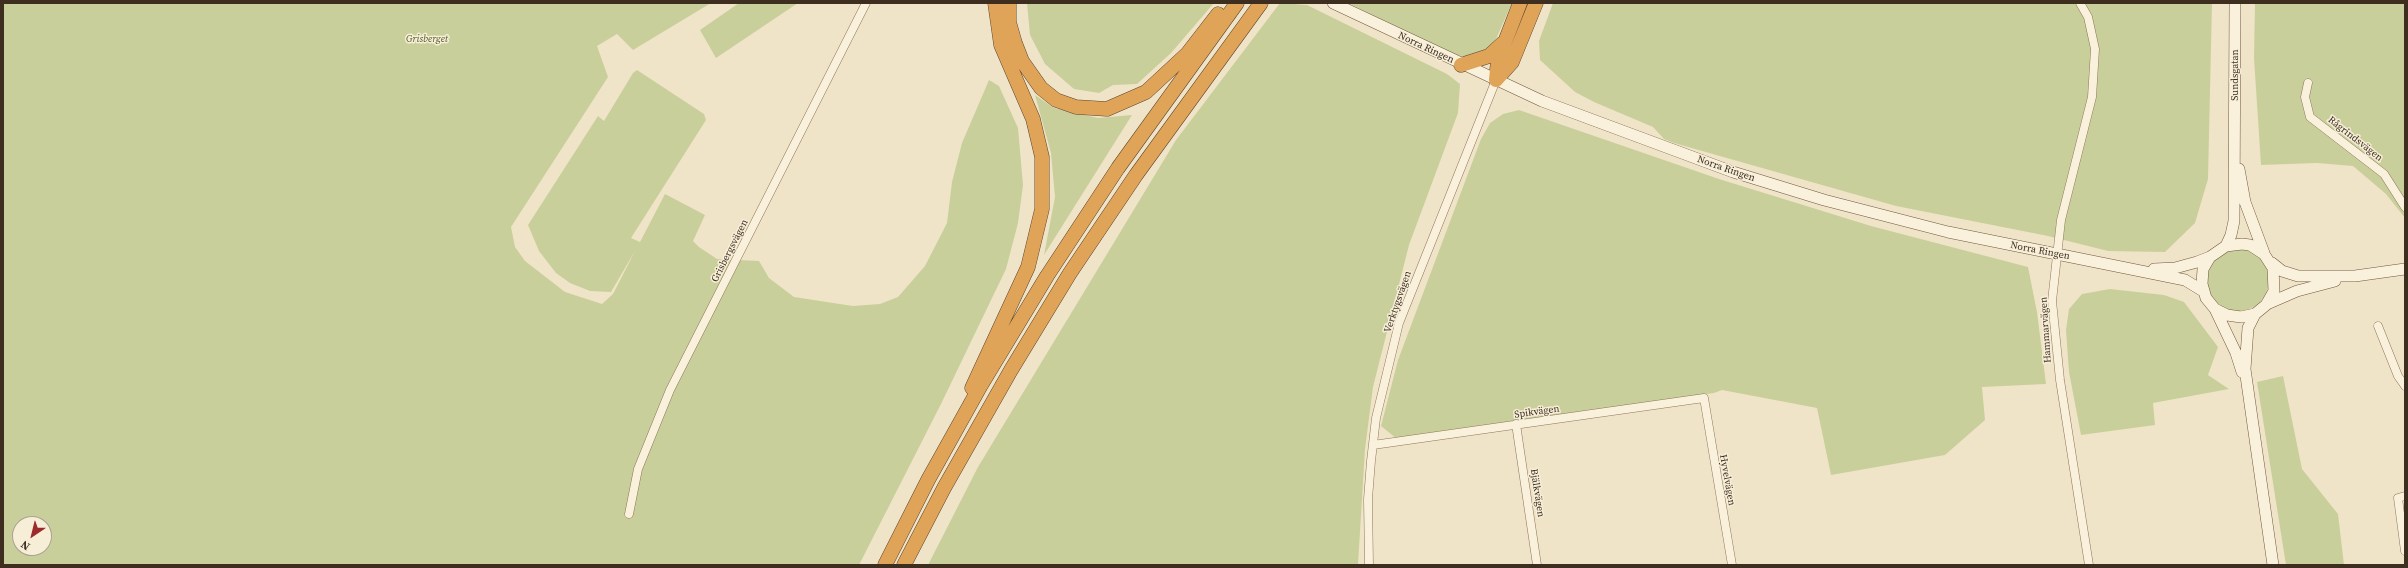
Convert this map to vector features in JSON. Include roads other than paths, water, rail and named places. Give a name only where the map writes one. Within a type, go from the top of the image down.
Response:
[{"type":"highway","points":[[957,428],[978,372],[1003,324],[1028,267],[1042,209],[1042,158],[1033,119],[1001,45],[995,3]]},
{"type":"highway","points":[[1009,3],[1009,22],[1015,43],[1022,61],[1041,88],[1056,100],[1076,107],[1107,109],[1146,92],[1187,54],[1220,12],[1230,3]]},
{"type":"highway","points":[[885,565],[957,428],[1051,270],[1118,168],[1237,3]]},
{"type":"highway","points":[[904,565],[944,488],[1003,384],[1070,274],[1149,156],[1261,3]]},
{"type":"highway","points":[[1496,80],[1498,60],[1520,3]]},
{"type":"highway","points":[[1496,80],[1512,62],[1536,3]]},
{"type":"highway","points":[[1461,65],[1489,56],[1505,43]]},
{"type":"main road","name":"Norra Ringen","points":[[1333,3],[1461,65],[1549,104],[1733,172],[1824,200],[1948,232],[2185,280],[2203,291]]},
{"type":"main road","name":"Sundsgatan","points":[[2226,246],[2231,235],[2234,220],[2233,182],[2236,147],[2235,3]]},
{"type":"main road","name":"Sundsgatan","points":[[2236,147],[2245,202],[2267,257]]},
{"type":"main road","points":[[2273,565],[2247,390],[2236,353],[2215,309],[2203,291],[2202,276],[2210,257],[2226,246],[2246,245],[2267,257],[2282,272],[2298,276],[2355,276]]},
{"type":"main road","name":"Norra Ringen","points":[[2141,270],[2175,268],[2210,257]]},
{"type":"main road","points":[[2266,305],[2275,283],[2273,268],[2267,257]]},
{"type":"main road","points":[[2215,309],[2234,317],[2255,314],[2266,305],[2297,291],[2355,276],[2405,269]]},
{"type":"main road","points":[[2247,390],[2247,337],[2255,314]]},
{"type":"street","name":"Grisbergsvägen","points":[[629,514],[638,469],[670,390],[866,3]]},
{"type":"street","name":"Hammarvägen","points":[[2080,3],[2088,17],[2095,49],[2092,97],[2062,213],[2052,300],[2060,380],[2089,565]]},
{"type":"street","name":"Verktygsvägen","points":[[1369,565],[1368,499],[1376,418],[1399,324],[1496,80]]},
{"type":"street","name":"Rågrindsvägen","points":[[2308,83],[2305,97],[2310,116],[2384,174],[2405,207]]},
{"type":"street","points":[[2378,326],[2398,376],[2405,386]]},
{"type":"street","name":"Spikvägen","points":[[1373,445],[1704,398]]},
{"type":"street","name":"Hyvelvägen","points":[[1704,398],[1732,565]]},
{"type":"street","name":"Bjälkvägen","points":[[1516,424],[1538,565]]},
{"type":"street","points":[[2405,496],[2398,498],[2405,551]]},
{"type":"park label","name":"Grisberget","points":[[427,39]]}]
